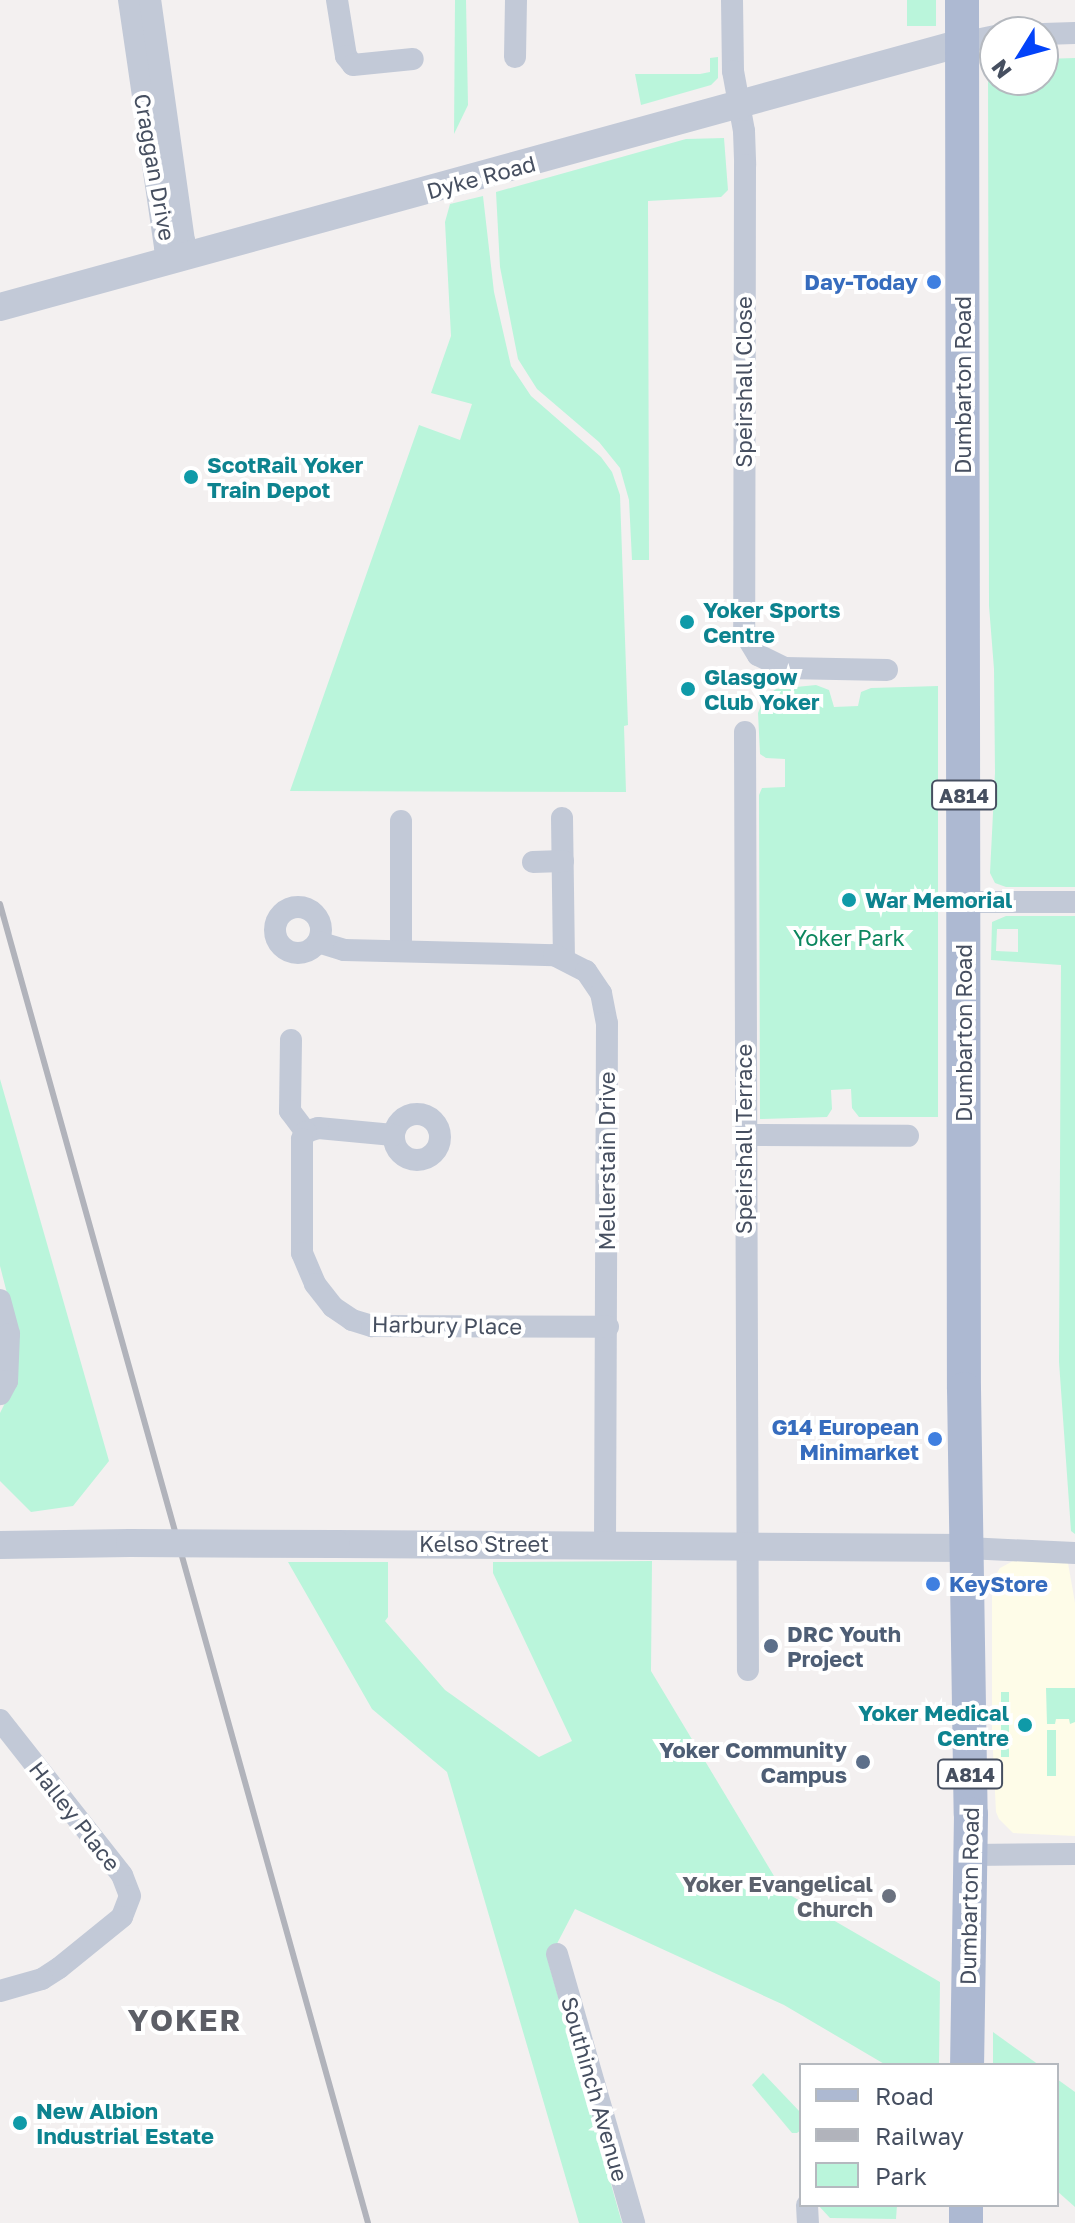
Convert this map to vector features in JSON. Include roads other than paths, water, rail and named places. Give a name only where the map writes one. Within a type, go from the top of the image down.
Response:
[{"type":"main road","name":"Dumbarton Road","points":[[962,0],[970,1855],[967,2063]]},
{"type":"street","name":"Craggan Drive","points":[[129,0],[165,247],[179,259],[184,241],[150,0]]},
{"type":"street","points":[[337,0],[346,56],[353,65],[413,59]]},
{"type":"street","points":[[515,57],[516,0]]},
{"type":"street","name":"Speirshall Close","points":[[732,0],[733,71],[745,165],[744,632],[758,655],[785,668],[887,670]]},
{"type":"street","points":[[962,43],[979,39]]},
{"type":"street","name":"Dyke Road","points":[[0,307],[962,43]]},
{"type":"street","name":"Speirshall Terrace","points":[[745,732],[748,1670]]},
{"type":"street","points":[[318,942],[336,949],[532,952],[564,957],[562,818]]},
{"type":"street","points":[[401,821],[401,951]]},
{"type":"street","points":[[533,862],[563,861]]},
{"type":"street","points":[[964,902],[1075,902]]},
{"type":"street","name":"Mellerstain Drive","points":[[564,957],[586,971],[601,993],[605,1008],[608,1327],[605,1545]]},
{"type":"street","points":[[291,1040],[290,1111],[306,1132],[318,1128],[393,1135]]},
{"type":"street","name":"Harbury Place","points":[[306,1132],[301,1145],[302,1253],[315,1284],[342,1313],[372,1326],[608,1327]]},
{"type":"street","points":[[744,1135],[908,1136]]},
{"type":"street","points":[[0,1300],[9,1334],[7,1381],[0,1394]]},
{"type":"street","name":"Kelso Street","points":[[0,1545],[510,1544],[967,1548]]},
{"type":"street","points":[[967,1548],[1075,1553]]},
{"type":"street","name":"Halley Place","points":[[0,1720],[122,1875],[130,1896],[127,1911],[117,1923],[51,1974],[0,1991]]},
{"type":"street","points":[[970,1855],[1075,1854]]},
{"type":"street","name":"Southinch Avenue","points":[[557,1954],[634,2223]]},
{"type":"railway","points":[[0,904],[368,2223]]},
{"type":"place","name":"Day-Today","points":[[934,282]]},
{"type":"place","name":"ScotRail Yoker Train Depot","points":[[191,477]]},
{"type":"place","name":"Yoker Sports Centre","points":[[687,622]]},
{"type":"place","name":"Glasgow Club Yoker","points":[[688,689]]},
{"type":"place","name":"War Memorial","points":[[849,900]]},
{"type":"place","name":"G14 European Minimarket","points":[[935,1439]]},
{"type":"place","name":"KeyStore","points":[[933,1584]]},
{"type":"place","name":"DRC Youth Project","points":[[771,1646]]},
{"type":"place","name":"Yoker Medical Centre","points":[[1025,1725]]},
{"type":"place","name":"Yoker Community Campus","points":[[863,1762]]},
{"type":"place","name":"Yoker Evangelical Church","points":[[889,1896]]},
{"type":"place","name":"New Albion Industrial Estate","points":[[20,2123]]},
{"type":"district","name":"YOKER","points":[[185,2020]]},
{"type":"park label","name":"Yoker Park","points":[[849,938]]}]
